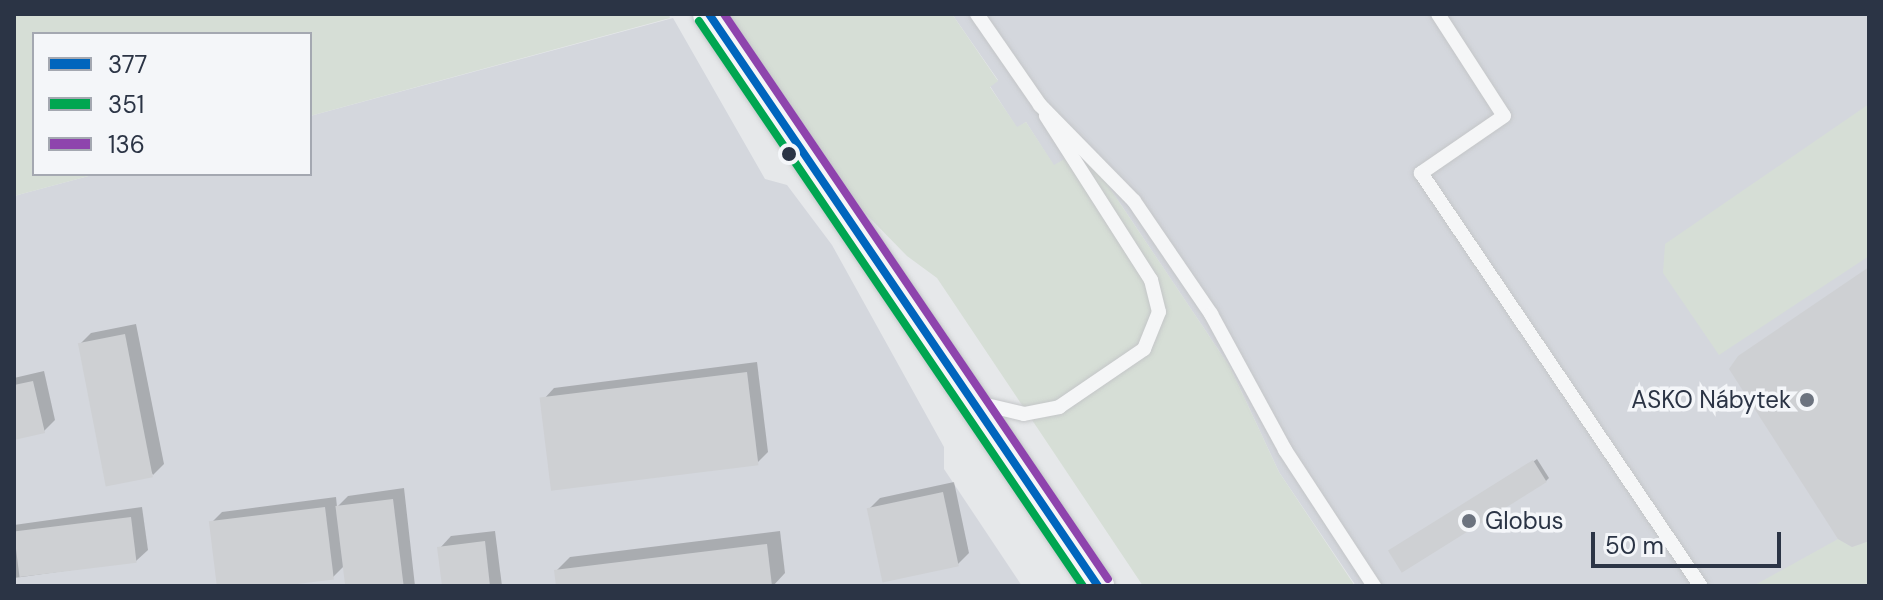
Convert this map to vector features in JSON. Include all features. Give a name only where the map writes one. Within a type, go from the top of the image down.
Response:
[{"type":"street","points":[[709,14],[1098,586]]},
{"type":"lane","points":[[973,401],[1024,414],[1059,407],[1144,349],[1159,312],[1151,280],[1058,143],[1040,105],[977,14]]},
{"type":"lane","points":[[1438,14],[1504,116],[1421,173],[1701,586]]},
{"type":"lane","points":[[1040,105],[1134,201],[1211,314],[1285,450],[1374,586]]},
{"type":"shaded area","points":[[14,14],[669,14],[670,18],[312,115],[312,32],[32,32],[32,176],[89,176],[14,196]]},
{"type":"shaded area","points":[[728,14],[952,14],[998,81],[990,87],[1017,127],[1026,122],[1054,165],[1079,151],[1103,178],[1230,367],[1279,472],[1355,586],[1143,586],[937,278],[907,256],[863,211]]},
{"type":"shaded area","points":[[952,14],[1869,14],[1869,586],[1356,586],[1279,472],[1230,367],[1103,178],[1054,166],[1026,122],[1017,128],[990,86],[998,80]]},
{"type":"shaded area","points":[[673,18],[765,179],[787,185],[832,245],[944,447],[944,469],[1022,586],[14,586],[14,196],[89,176],[312,176],[312,115]]},
{"type":"shaded area","points":[[1869,104],[1869,256],[1719,355],[1663,273],[1665,244]]},
{"type":"shaded area","points":[[1838,539],[1852,547],[1869,541],[1869,586],[1753,586]]},
{"type":"building","name":"ASKO Nábytek","points":[[1869,267],[1869,541],[1852,547],[1838,539],[1729,369],[1738,356]]},
{"type":"building","points":[[125,334],[153,477],[106,486],[78,343]]},
{"type":"building","points":[[747,372],[758,465],[551,491],[540,397]]},
{"type":"building","points":[[33,381],[45,433],[14,440],[14,385]]},
{"type":"building","name":"Globus","points":[[1533,460],[1547,482],[1402,573],[1388,551]]},
{"type":"building","points":[[943,492],[959,566],[883,583],[867,508]]},
{"type":"building","points":[[393,499],[404,586],[345,586],[335,506]]},
{"type":"building","points":[[325,507],[334,579],[281,586],[217,586],[209,521]]},
{"type":"building","points":[[131,517],[137,563],[19,577],[14,531]]},
{"type":"building","points":[[485,541],[490,586],[442,586],[437,547]]},
{"type":"building","points":[[767,544],[772,586],[556,586],[554,570]]},
{"type":"transit line","name":"377","points":[[709,14],[1098,586]]},
{"type":"transit line","name":"136","points":[[724,14],[1108,579]]},
{"type":"transit line","name":"351","points":[[699,21],[1083,586]]},
{"type":"place","name":"ASKO Nábytek","points":[[1807,400]]},
{"type":"place","name":"Globus","points":[[1469,521]]}]
